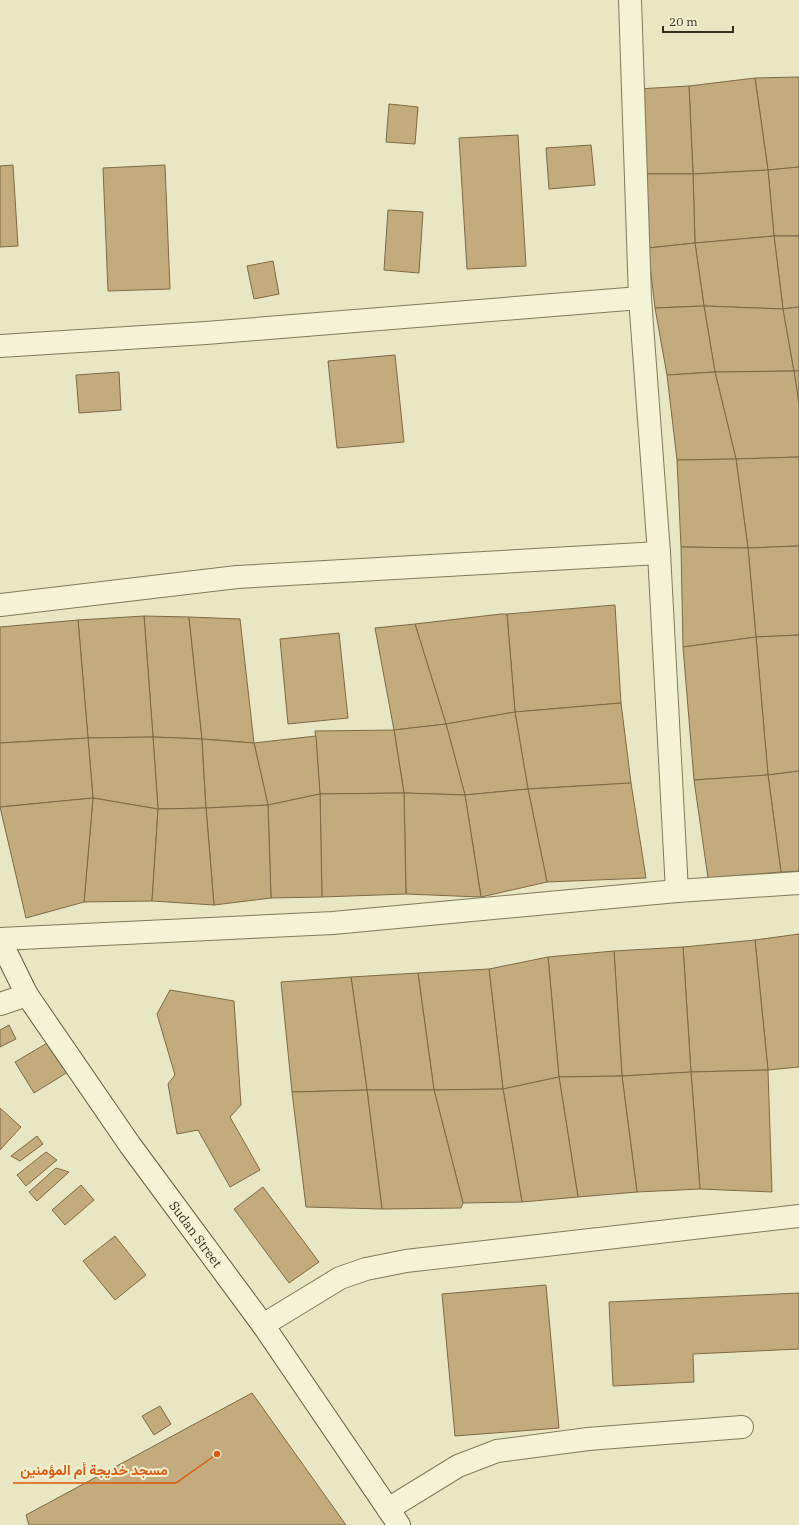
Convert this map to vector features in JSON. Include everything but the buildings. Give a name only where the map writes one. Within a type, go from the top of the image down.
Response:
[{"type":"street","points":[[630,0],[640,298],[659,553],[678,891]]},
{"type":"street","points":[[0,346],[222,332],[640,298]]},
{"type":"street","points":[[0,605],[237,576],[659,553]]},
{"type":"street","points":[[0,939],[333,923],[678,891],[799,883]]},
{"type":"street","name":"Sudan Street","points":[[0,939],[27,995],[130,1145],[263,1325],[394,1517]]},
{"type":"street","points":[[0,1004],[27,995]]},
{"type":"street","points":[[263,1325],[340,1278],[366,1269],[400,1262],[799,1216]]},
{"type":"street","points":[[394,1517],[458,1466],[497,1451],[588,1439],[742,1427]]},
{"type":"place","name":"مسجد خديجة أم المؤمنين","points":[[217,1454]]}]
